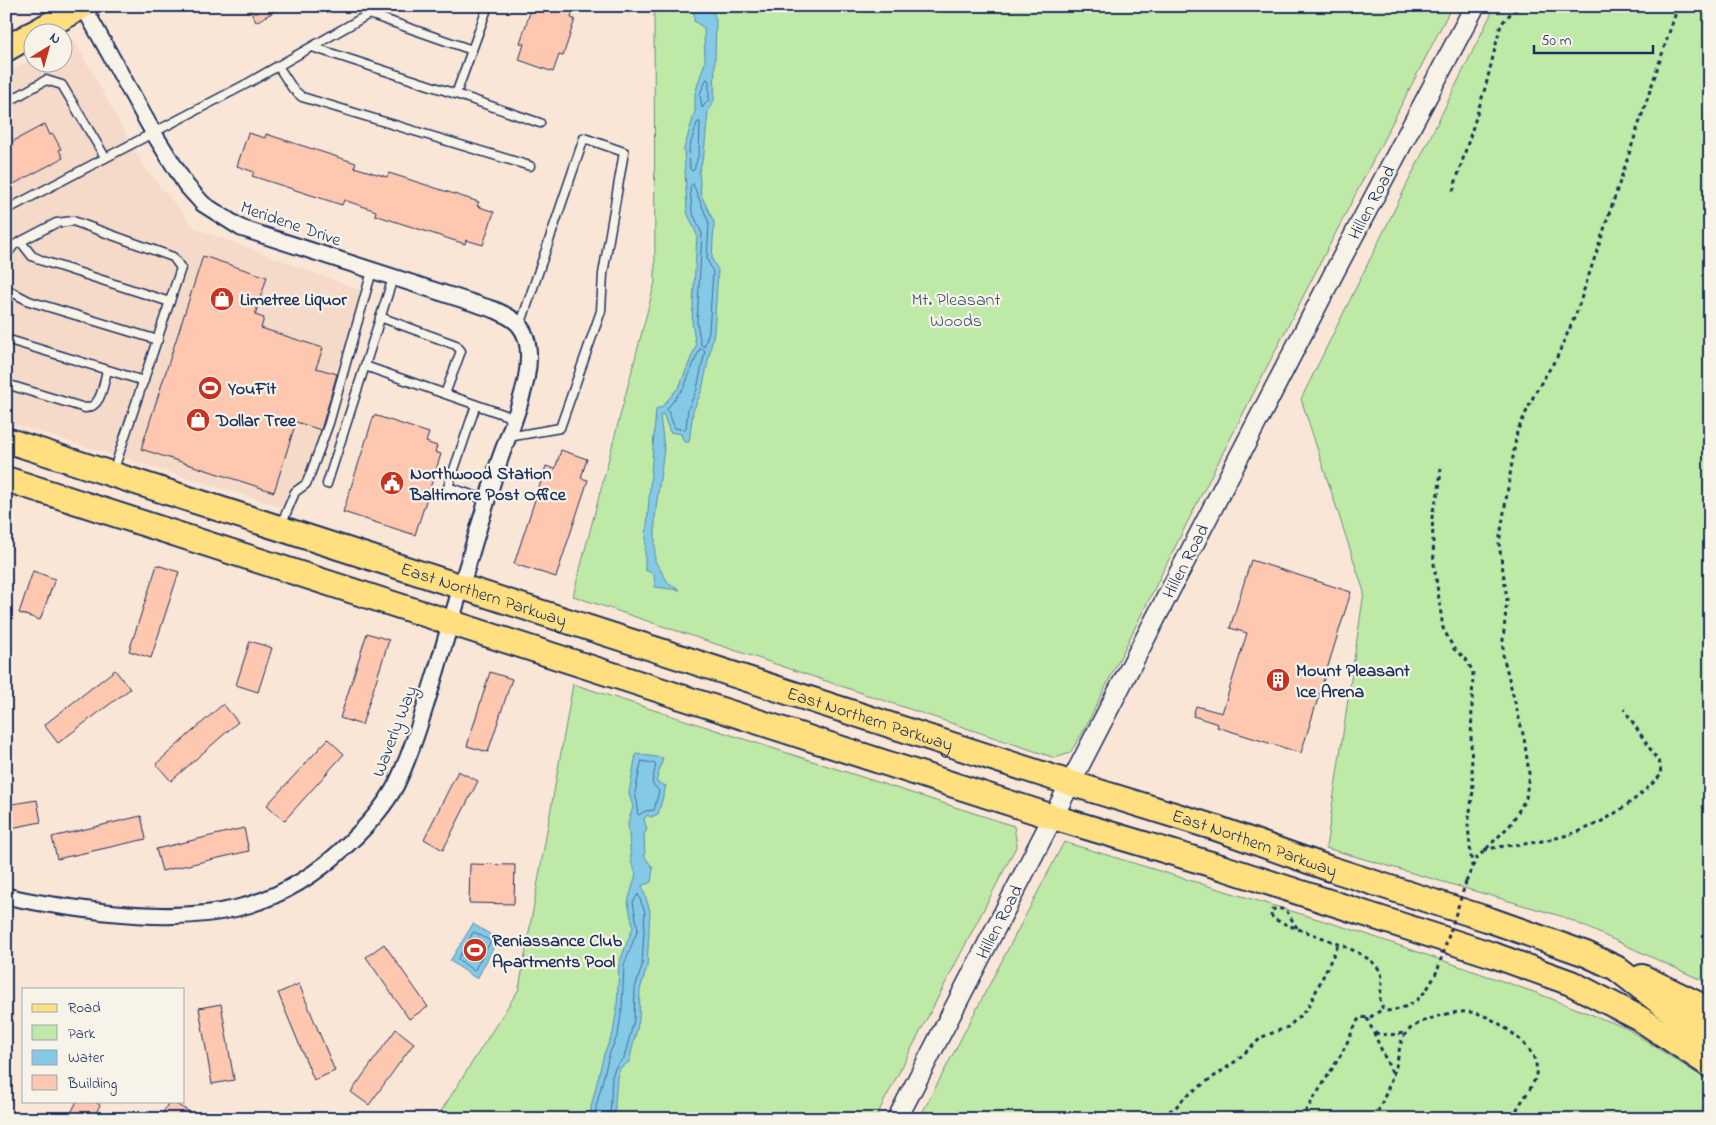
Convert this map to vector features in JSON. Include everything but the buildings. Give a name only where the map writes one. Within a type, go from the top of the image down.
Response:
[{"type":"main road","points":[[54,22],[83,6]]},
{"type":"main road","points":[[6,48],[22,39]]},
{"type":"main road","name":"East Northern Parkway","points":[[6,440],[1070,783],[1216,828],[1385,888],[1490,920],[1562,945],[1616,968],[1710,1041]]},
{"type":"main road","name":"East Northern Parkway","points":[[6,479],[452,621],[1053,817],[1233,870],[1496,956],[1571,983],[1639,1018],[1710,1065]]},
{"type":"main road","points":[[1616,968],[1644,978],[1710,1010]]},
{"type":"street","name":"Meridene Drive","points":[[83,6],[153,132],[186,185],[203,204],[222,218],[241,228],[495,310],[511,318],[523,331]]},
{"type":"street","name":"Hillen Road","points":[[897,1119],[1475,6]]},
{"type":"street","name":"Waverly Way","points":[[6,896],[99,911],[152,917],[182,917],[233,910],[290,889],[317,872],[361,832],[378,812],[395,787],[420,724],[487,500],[514,418],[528,364],[529,347],[523,331]]},
{"type":"lane","points":[[6,210],[278,66],[383,6]]},
{"type":"lane","points":[[456,94],[485,7]]},
{"type":"lane","points":[[369,14],[472,50]]},
{"type":"lane","points":[[312,47],[540,123]]},
{"type":"lane","points":[[278,66],[293,89],[302,96],[530,166]]},
{"type":"lane","points":[[6,103],[46,80],[52,80],[62,85],[105,157]]},
{"type":"lane","points":[[507,437],[560,428],[568,411],[601,311],[603,274],[624,152],[584,138],[523,331]]},
{"type":"lane","points":[[6,255],[14,245],[56,223],[74,221],[173,258],[182,268],[112,474]]},
{"type":"lane","points":[[21,242],[32,256],[43,262],[170,302]]},
{"type":"lane","points":[[279,528],[295,492],[306,484],[310,475],[331,414],[372,271]]},
{"type":"lane","points":[[327,484],[392,278]]},
{"type":"lane","points":[[6,290],[29,301],[158,340]]},
{"type":"lane","points":[[380,317],[456,345],[461,351],[445,394]]},
{"type":"lane","points":[[6,339],[144,381]]},
{"type":"lane","points":[[365,366],[514,418]]},
{"type":"lane","points":[[6,384],[85,408],[92,408],[97,404],[107,371]]},
{"type":"lane","points":[[476,405],[448,488],[487,500]]},
{"type":"path","points":[[1453,192],[1486,85],[1501,24],[1513,11],[1525,6]]},
{"type":"path","points":[[1301,1119],[1342,1053],[1361,1017],[1367,1018],[1383,1009],[1391,1011],[1426,994],[1438,969],[1472,868],[1484,850],[1516,818],[1526,798],[1528,780],[1524,738],[1503,655],[1502,640],[1507,598],[1499,543],[1517,432],[1535,393],[1557,357],[1576,314],[1678,6]]},
{"type":"path","points":[[1441,468],[1439,490],[1432,514],[1434,564],[1444,628],[1454,649],[1466,659],[1473,672],[1471,743],[1473,791],[1468,825],[1472,868]]},
{"type":"path","points":[[1484,850],[1548,840],[1581,832],[1616,812],[1662,775],[1660,764],[1624,709]]},
{"type":"path","points":[[1297,928],[1286,910],[1277,908],[1272,910],[1271,915],[1274,919],[1338,945],[1378,968],[1382,977],[1380,1002],[1383,1009]]},
{"type":"path","points":[[1155,1119],[1175,1108],[1186,1097],[1236,1061],[1262,1038],[1288,1027],[1303,1014],[1338,945]]},
{"type":"path","points":[[1375,1033],[1388,1035],[1406,1033],[1418,1025],[1439,1016],[1471,1012],[1498,1023],[1531,1051],[1537,1065],[1534,1081],[1517,1105],[1513,1119]]},
{"type":"path","points":[[1367,1018],[1393,1073]]},
{"type":"path","points":[[1374,1119],[1385,1098],[1406,1033]]},
{"type":"shaded area","points":[[72,39],[145,168],[195,228],[366,292],[295,511],[6,422],[6,73],[22,64],[22,72],[72,72]]},
{"type":"green space","name":"Mt. Pleasant Woods","points":[[654,6],[1452,6],[1186,525],[1083,732],[1070,753],[1055,758],[573,596],[655,282]]},
{"type":"green space","points":[[1495,6],[1710,6],[1710,984],[1564,917],[1326,848],[1364,592],[1301,399]]},
{"type":"green space","points":[[573,684],[1014,826],[1017,845],[875,1119],[436,1119],[519,989]]},
{"type":"green space","points":[[1064,842],[1357,931],[1534,992],[1626,1028],[1710,1082],[1710,1119],[919,1119]]},
{"type":"water","points":[[694,6],[711,6],[716,20],[714,100],[708,112],[704,154],[699,172],[701,195],[714,222],[712,259],[718,270],[714,332],[702,390],[693,411],[689,442],[684,442],[681,434],[670,432],[663,414],[660,415],[664,448],[655,517],[655,561],[669,584],[680,590],[655,587],[654,574],[645,570],[645,551],[656,409],[663,406],[680,385],[696,346],[692,322],[697,235],[687,212],[684,149],[695,111],[695,93],[705,62],[704,28],[694,21]]},
{"type":"water","points":[[636,754],[663,758],[656,782],[666,786],[658,814],[651,817],[647,815],[644,819],[647,830],[644,834],[645,857],[653,868],[651,882],[642,886],[650,911],[647,967],[640,990],[639,1020],[629,1062],[620,1068],[617,1077],[614,1119],[593,1119],[591,1117],[591,1107],[604,1054],[613,1033],[617,1007],[619,964],[633,927],[628,902],[636,874],[631,861],[628,823],[633,807],[629,793]]},
{"type":"water","name":"Reniassance Club Apartments Pool","points":[[473,924],[498,939],[477,979],[450,961]]},
{"type":"place","name":"Limetree Liquor","points":[[222,299]]},
{"type":"place","name":"YouFit","points":[[210,388]]},
{"type":"place","name":"Dollar Tree","points":[[198,420]]},
{"type":"place","name":"Northwood Station Baltimore Post Office","points":[[392,483]]},
{"type":"place","name":"Mount Pleasant Ice Arena","points":[[1278,680]]},
{"type":"place","name":"Reniassance Club Apartments Pool","points":[[475,950]]}]
